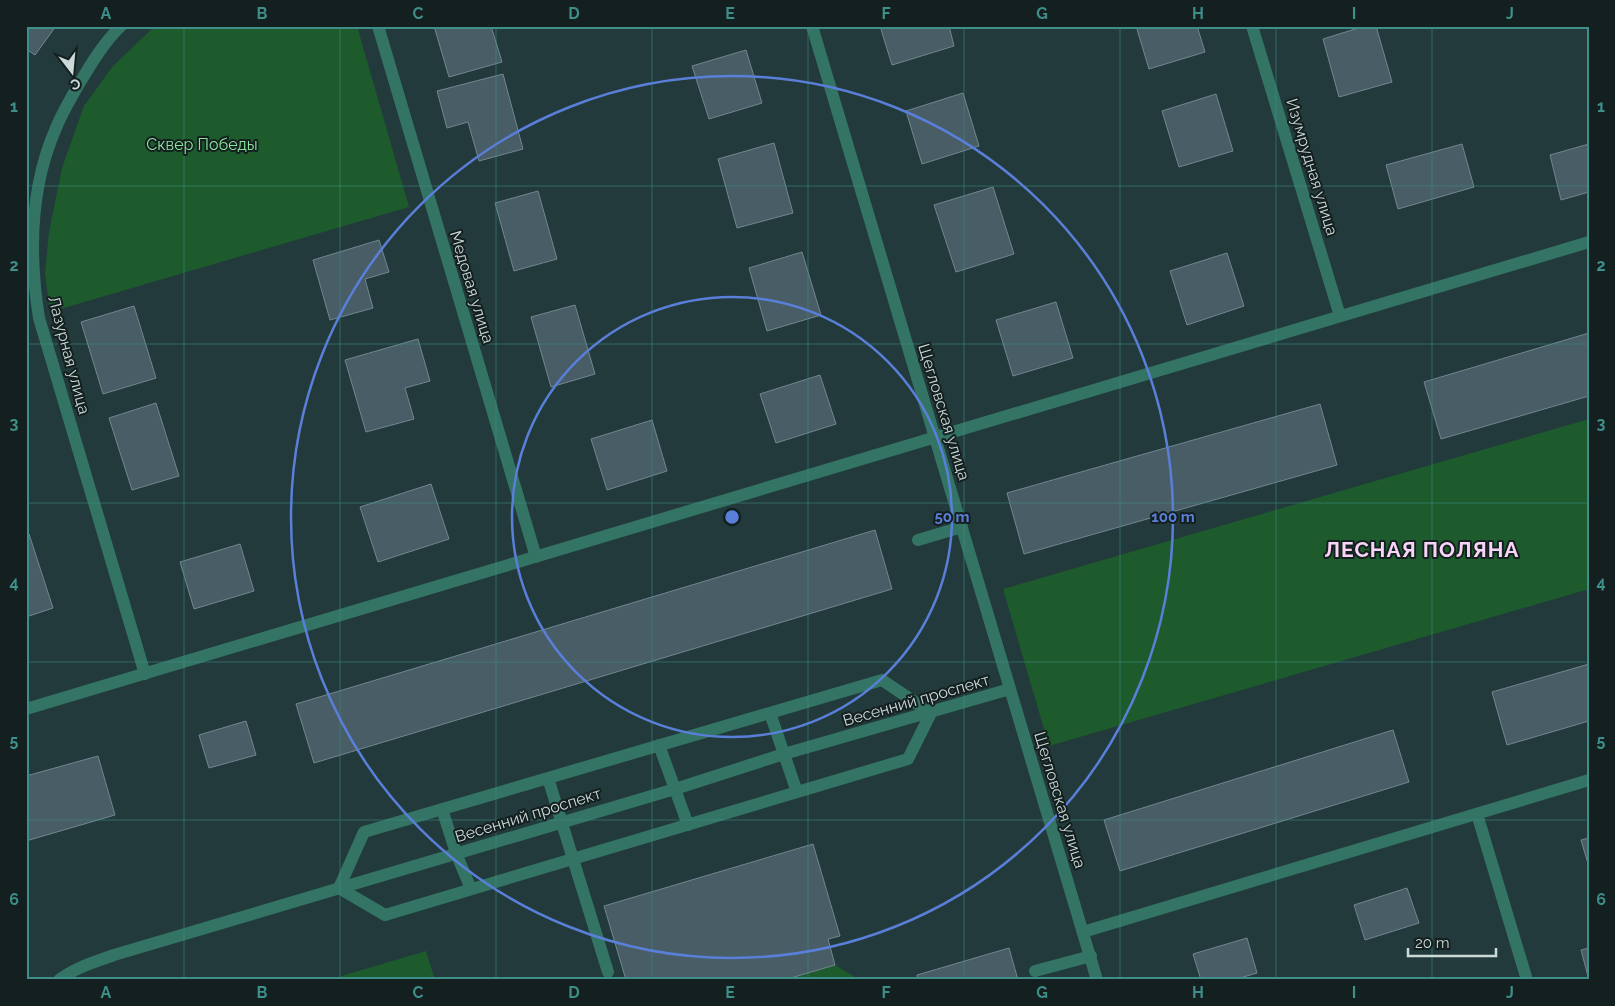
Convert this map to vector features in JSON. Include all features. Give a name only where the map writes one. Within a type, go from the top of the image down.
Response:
[{"type":"street","name":"Лазурная улица","points":[[121,26],[89,67],[55,128],[45,160],[36,201],[32,245],[34,282],[39,318],[146,674]]},
{"type":"street","name":"Медовая улица","points":[[378,26],[536,557]]},
{"type":"street","name":"Щегловская улица","points":[[812,26],[1097,980]]},
{"type":"street","name":"Изумрудная улица","points":[[1252,26],[1340,316]]},
{"type":"street","points":[[26,708],[146,674],[1589,242]]},
{"type":"street","points":[[918,540],[962,527]]},
{"type":"street","points":[[882,680],[931,713],[908,759],[471,890],[384,915],[339,888],[364,832],[882,680]]},
{"type":"street","name":"Весенний проспект","points":[[59,980],[89,963],[675,789],[784,754],[1010,690]]},
{"type":"street","points":[[770,713],[797,792]]},
{"type":"street","points":[[659,745],[688,825]]},
{"type":"street","points":[[548,778],[608,972]]},
{"type":"street","points":[[1083,932],[1589,780]]},
{"type":"street","points":[[442,810],[471,890]]},
{"type":"street","points":[[1477,814],[1527,980]]},
{"type":"street","points":[[1035,970],[1090,956]]},
{"type":"green space","name":"Сквер Победы","points":[[155,26],[357,26],[409,207],[50,312],[45,274],[49,232],[62,168],[84,106],[113,66]]},
{"type":"green space","points":[[1589,419],[1589,589],[1049,746],[1003,589]]},
{"type":"green space","points":[[426,951],[435,980],[328,980]]},
{"type":"green space","points":[[835,965],[860,980],[784,980]]},
{"type":"building","points":[[26,26],[56,26],[35,55],[26,49]]},
{"type":"building","points":[[434,26],[491,26],[502,62],[449,77]]},
{"type":"building","points":[[880,26],[949,26],[954,46],[892,65]]},
{"type":"building","points":[[1136,26],[1197,26],[1205,52],[1149,69]]},
{"type":"building","points":[[1365,26],[1376,26],[1392,82],[1339,97],[1323,39]]},
{"type":"building","points":[[746,50],[762,103],[709,119],[692,66]]},
{"type":"building","points":[[503,74],[523,149],[479,161],[468,122],[447,128],[437,91]]},
{"type":"building","points":[[963,93],[979,146],[922,164],[906,111]]},
{"type":"building","points":[[1216,94],[1233,151],[1179,167],[1162,111]]},
{"type":"building","points":[[774,143],[793,213],[737,228],[718,159]]},
{"type":"building","points":[[1462,144],[1474,187],[1398,209],[1386,165]]},
{"type":"building","points":[[1589,144],[1589,192],[1561,200],[1550,155]]},
{"type":"building","points":[[993,187],[1014,254],[956,272],[934,205]]},
{"type":"building","points":[[538,191],[557,259],[514,271],[495,203]]},
{"type":"building","points":[[379,240],[389,272],[365,279],[373,308],[330,320],[313,260]]},
{"type":"building","points":[[802,252],[821,315],[767,331],[749,268]]},
{"type":"building","points":[[1227,253],[1244,306],[1187,325],[1170,271]]},
{"type":"building","points":[[1056,302],[1073,358],[1013,376],[996,320]]},
{"type":"building","points":[[575,305],[595,374],[551,387],[531,317]]},
{"type":"building","points":[[134,306],[156,378],[103,394],[81,322]]},
{"type":"building","points":[[1589,333],[1589,396],[1441,439],[1424,382]]},
{"type":"building","points":[[418,339],[430,381],[405,388],[414,419],[366,432],[345,360]]},
{"type":"building","points":[[820,375],[836,424],[776,443],[760,394]]},
{"type":"building","points":[[156,403],[179,476],[132,490],[109,418]]},
{"type":"building","points":[[1320,404],[1337,465],[1024,554],[1007,493]]},
{"type":"building","points":[[652,420],[667,471],[607,490],[591,439]]},
{"type":"building","points":[[431,484],[449,539],[378,562],[360,507]]},
{"type":"building","points":[[875,530],[892,589],[314,763],[296,704]]},
{"type":"building","points":[[29,534],[53,608],[26,617],[26,535]]},
{"type":"building","points":[[240,544],[254,591],[194,609],[180,562]]},
{"type":"building","points":[[1589,664],[1589,721],[1507,745],[1492,692]]},
{"type":"building","points":[[246,721],[256,755],[209,768],[199,735]]},
{"type":"building","points":[[1393,730],[1409,782],[1120,871],[1104,820]]},
{"type":"building","points":[[98,756],[115,815],[26,841],[26,776]]},
{"type":"building","points":[[1589,838],[1589,867],[1581,840]]},
{"type":"building","points":[[813,844],[840,936],[828,939],[835,965],[784,980],[626,980],[604,906]]},
{"type":"building","points":[[1407,888],[1419,923],[1365,940],[1354,905]]},
{"type":"building","points":[[1247,938],[1257,973],[1233,980],[1201,980],[1193,954]]},
{"type":"building","points":[[1009,948],[1018,980],[918,980],[917,975]]},
{"type":"building","points":[[1589,948],[1589,980],[1581,950]]},
{"type":"district","name":"ЛЕСНАЯ ПОЛЯНА","points":[[1422,549]]}]
